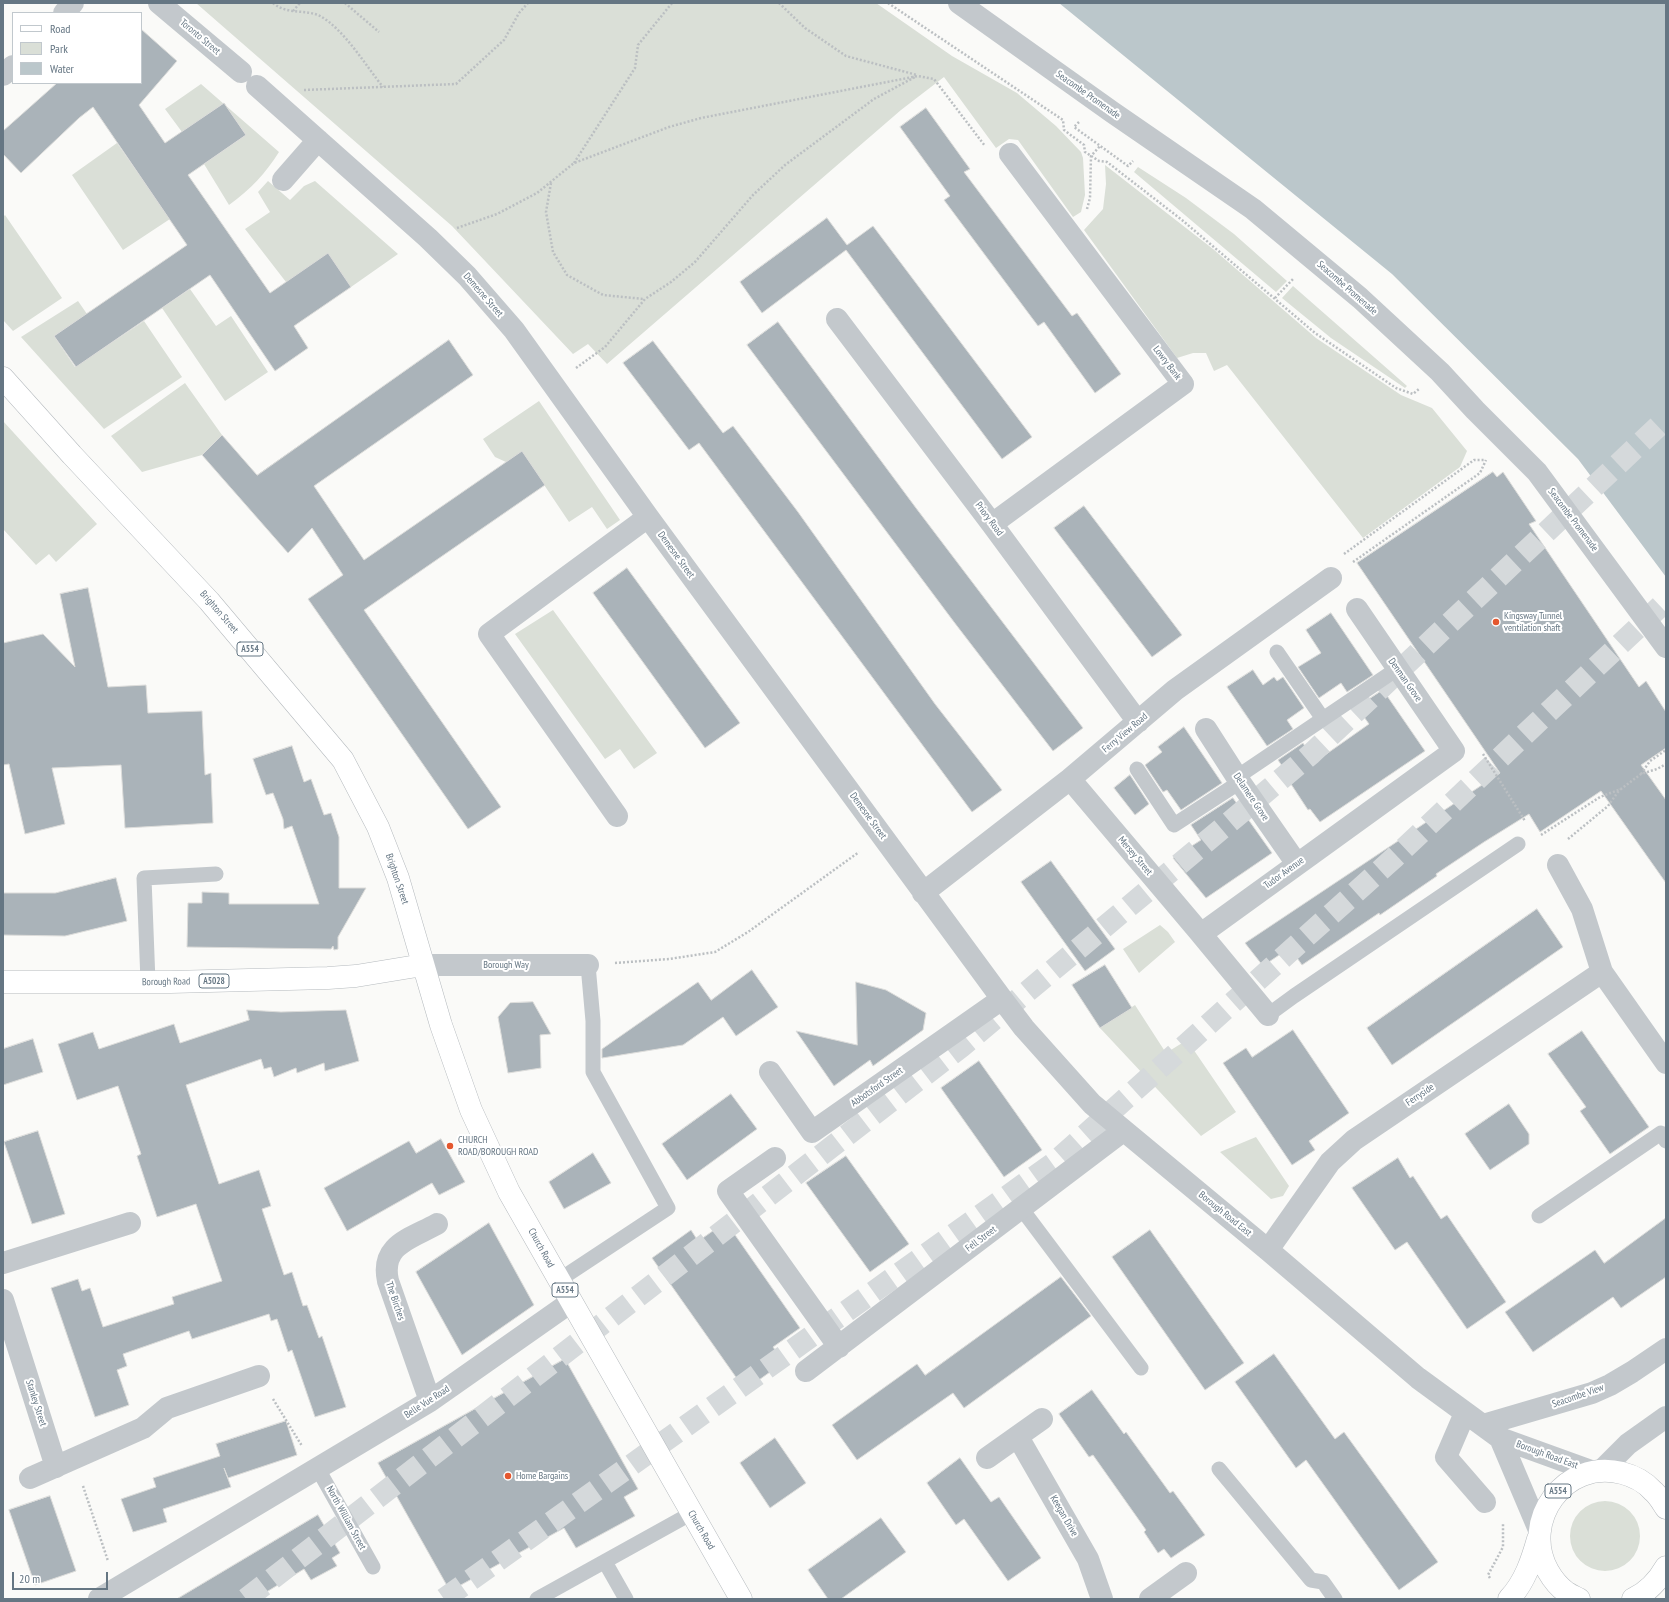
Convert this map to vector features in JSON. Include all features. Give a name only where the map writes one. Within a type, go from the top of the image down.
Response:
[{"type":"main road","name":"Brighton Street","points":[[3,378],[72,455],[209,601],[344,760],[378,827],[390,856],[398,878],[423,965]]},
{"type":"main road","name":"Borough Road","points":[[3,982],[148,982],[328,978],[356,976],[423,965]]},
{"type":"main road","name":"Church Road","points":[[423,965],[441,1025],[471,1110],[509,1192],[741,1599]]},
{"type":"main road","name":"A554","points":[[1509,1599],[1531,1564],[1542,1516],[1548,1504],[1557,1491],[1581,1475],[1598,1471],[1629,1475],[1654,1491],[1666,1508]]},
{"type":"main road","name":"A554","points":[[1539,1533],[1540,1550],[1544,1563],[1551,1577],[1565,1591],[1579,1599]]},
{"type":"main road","points":[[1633,1599],[1640,1596],[1656,1583],[1666,1567]]},
{"type":"street","points":[[65,12],[73,3]]},
{"type":"street","name":"Toronto Street","points":[[159,3],[241,72]]},
{"type":"street","name":"Seacombe Promenade","points":[[959,3],[1112,112],[1253,209],[1360,298],[1440,372],[1475,410],[1537,472],[1666,647]]},
{"type":"street","points":[[3,75],[12,67]]},
{"type":"street","name":"Demesne Street","points":[[261,89],[428,238],[467,276],[514,330],[648,517],[1002,999]]},
{"type":"street","points":[[283,180],[318,140]]},
{"type":"street","name":"Lowry Bank","points":[[992,524],[1183,384],[1010,154]]},
{"type":"street","name":"Priory Road","points":[[837,319],[992,524],[1138,722]]},
{"type":"street","points":[[617,816],[489,634],[648,517]]},
{"type":"street","name":"Ferry View Road","points":[[923,893],[1070,779],[1176,690],[1331,578]]},
{"type":"street","name":"Denman Grove","points":[[1357,609],[1454,751]]},
{"type":"street","name":"Delamere Grove","points":[[1206,729],[1297,864]]},
{"type":"street","name":"Tudor Avenue","points":[[1201,934],[1454,751]]},
{"type":"street","name":"Mersey Street","points":[[1070,779],[1201,934]]},
{"type":"street","points":[[1558,865],[1582,909],[1602,972],[1666,1063]]},
{"type":"street","points":[[1201,934],[1268,1015]]},
{"type":"street","name":"Borough Way","points":[[423,965],[588,965]]},
{"type":"street","name":"Ferryside","points":[[1268,1250],[1330,1162],[1354,1140],[1602,972]]},
{"type":"street","name":"Abbotsford Street","points":[[770,1072],[812,1132],[1002,999]]},
{"type":"street","name":"Borough Road East","points":[[1002,999],[1024,1028],[1092,1104],[1268,1250],[1418,1378],[1500,1438],[1598,1471]]},
{"type":"street","name":"Fell Street","points":[[806,1371],[1123,1131]]},
{"type":"street","points":[[775,1158],[728,1191],[839,1347]]},
{"type":"street","points":[[3,1263],[130,1223]]},
{"type":"street","name":"The Birches","points":[[430,1401],[388,1281],[386,1270],[388,1258],[392,1251],[401,1244],[437,1224]]},
{"type":"street","name":"Stanley Street","points":[[3,1300],[9,1342],[65,1463]]},
{"type":"street","name":"Belle Vue Road","points":[[129,1581],[430,1401],[571,1302]]},
{"type":"street","name":"Seacombe View","points":[[1483,1425],[1592,1392],[1610,1385],[1666,1349]]},
{"type":"street","points":[[30,1478],[143,1428],[167,1408],[259,1376]]},
{"type":"street","points":[[1465,1413],[1446,1457],[1485,1502]]},
{"type":"street","points":[[1598,1471],[1628,1444],[1666,1418]]},
{"type":"street","points":[[987,1458],[1042,1419]]},
{"type":"street","name":"Keegan Drive","points":[[1018,1437],[1088,1559],[1096,1577],[1102,1599]]},
{"type":"street","name":"Borough Road East","points":[[1500,1438],[1539,1533]]},
{"type":"street","points":[[1150,1599],[1186,1573]]},
{"type":"street","points":[[99,1599],[129,1581]]},
{"type":"lane","points":[[1277,652],[1323,719]]},
{"type":"lane","points":[[1136,769],[1174,825],[1323,719],[1397,669]]},
{"type":"lane","points":[[1268,1015],[1518,844]]},
{"type":"lane","points":[[148,982],[144,878],[216,874]]},
{"type":"lane","points":[[559,1280],[668,1208],[593,1072],[594,1021],[588,965]]},
{"type":"lane","points":[[1539,1216],[1661,1133],[1666,1141]]},
{"type":"lane","points":[[1021,1208],[1141,1368]]},
{"type":"lane","name":"North William Street","points":[[318,1469],[374,1567]]},
{"type":"lane","points":[[1219,1469],[1311,1580],[1323,1582],[1335,1599]]},
{"type":"lane","points":[[537,1599],[560,1594],[605,1562],[692,1514]]},
{"type":"lane","points":[[605,1562],[626,1599]]},
{"type":"path","points":[[273,3],[279,8],[319,16],[338,30],[383,87]]},
{"type":"path","points":[[293,11],[300,3]]},
{"type":"path","points":[[345,3],[379,32]]},
{"type":"path","points":[[261,89],[456,84],[504,40],[519,14],[528,3]]},
{"type":"path","points":[[428,238],[497,214],[537,193],[574,163],[635,68],[638,45],[672,3]]},
{"type":"path","points":[[779,3],[805,28],[846,56],[934,79],[990,152],[1010,154]]},
{"type":"path","points":[[888,3],[1064,120],[1064,130],[1084,145],[1085,152],[1099,161],[1107,162],[1182,220],[1315,333],[1396,388],[1413,394],[1440,372]]},
{"type":"path","points":[[574,163],[669,127],[701,118],[918,76]]},
{"type":"path","points":[[552,384],[605,347],[645,299],[671,282],[695,262],[753,195],[785,165],[874,99],[918,76]]},
{"type":"path","points":[[1074,127],[1128,166]]},
{"type":"path","points":[[1089,205],[1091,156],[1100,146]]},
{"type":"path","points":[[551,182],[546,212],[553,252],[568,275],[603,295],[645,299]]},
{"type":"path","points":[[1275,298],[1290,283]]},
{"type":"path","points":[[1350,564],[1480,473],[1486,460],[1510,444]]},
{"type":"path","points":[[1331,578],[1336,560],[1474,460],[1486,460]]},
{"type":"path","points":[[1454,751],[1480,750],[1528,826]]},
{"type":"path","points":[[1558,865],[1568,838],[1608,806],[1621,789],[1641,774],[1650,761],[1666,750]]},
{"type":"path","points":[[1641,774],[1657,769],[1666,764]]},
{"type":"path","points":[[1536,838],[1600,797],[1621,789]]},
{"type":"path","points":[[588,965],[669,959],[716,952],[748,932],[881,835]]},
{"type":"path","points":[[259,1376],[303,1448],[318,1469]]},
{"type":"path","points":[[65,1463],[107,1560],[129,1581]]},
{"type":"green space","points":[[196,3],[876,3],[952,56],[1017,93],[1056,126],[1081,152],[1083,158],[1085,195],[1081,212],[1073,217],[1018,140],[1009,139],[996,148],[944,77],[901,110],[607,364],[588,344],[573,354],[452,226]]},
{"type":"green space","points":[[201,84],[223,103],[182,132],[165,109]]},
{"type":"green space","points":[[226,106],[279,152],[257,181],[229,205],[204,164],[246,135]]},
{"type":"green space","points":[[117,143],[170,219],[123,250],[72,175]]},
{"type":"green space","points":[[1105,165],[1213,249],[1316,338],[1401,395],[1432,408],[1467,451],[1460,467],[1363,538],[1227,365],[1214,371],[1206,353],[1193,353],[1177,358],[1084,230],[1103,209],[1106,184]]},
{"type":"green space","points":[[1138,167],[1186,198],[1234,234],[1287,281],[1276,292],[1134,172]]},
{"type":"green space","points":[[268,181],[290,200],[304,186],[315,181],[398,254],[351,287],[286,282],[245,229],[270,212],[258,192]]},
{"type":"green space","points":[[5,215],[62,298],[13,331],[3,320],[3,217]]},
{"type":"green space","points":[[1293,286],[1407,386],[1405,388],[1331,338],[1282,298]]},
{"type":"green space","points":[[190,289],[216,326],[231,316],[268,372],[225,401],[162,308]]},
{"type":"green space","points":[[78,301],[87,314],[54,336],[75,367],[144,321],[182,377],[104,429],[21,337]]},
{"type":"green space","points":[[185,383],[222,435],[202,455],[142,472],[111,436]]},
{"type":"green space","points":[[539,401],[620,520],[607,529],[592,507],[569,522],[522,452],[506,462],[495,457],[483,439]]},
{"type":"green space","points":[[3,421],[97,524],[56,562],[49,554],[36,565],[3,529]]},
{"type":"green space","points":[[553,610],[657,753],[634,769],[620,749],[605,759],[515,634]]},
{"type":"green space","points":[[1160,925],[1168,932],[1175,942],[1139,973],[1123,949]]},
{"type":"green space","points":[[1135,1005],[1166,1053],[1187,1040],[1236,1112],[1201,1136],[1100,1028]]},
{"type":"green space","points":[[1256,1137],[1289,1186],[1283,1196],[1271,1199],[1220,1152]]},
{"type":"green space","points":[[1605,1501],[1624,1507],[1634,1517],[1640,1536],[1634,1555],[1624,1565],[1605,1571],[1586,1565],[1576,1555],[1570,1536],[1576,1517],[1586,1507]]},
{"type":"water","points":[[1059,3],[1666,3],[1666,577],[1578,459],[1392,274]]},
{"type":"building","points":[[142,30],[177,61],[139,105],[165,143],[224,103],[246,135],[188,175],[270,293],[328,253],[351,287],[294,326],[308,348],[275,371],[210,275],[76,367],[54,336],[187,245],[93,107],[79,118],[21,173],[3,154],[3,131],[56,84],[142,84]]},
{"type":"building","points":[[926,108],[970,169],[964,172],[1072,316],[1077,313],[1121,374],[1095,393],[1044,322],[1038,326],[944,200],[950,196],[900,127]]},
{"type":"building","points":[[827,218],[847,245],[873,226],[1032,437],[1002,459],[846,250],[762,313],[740,282]]},
{"type":"building","points":[[778,322],[916,508],[1083,728],[1053,751],[954,622],[747,345]]},
{"type":"building","points":[[449,340],[473,375],[314,486],[364,560],[522,451],[545,485],[364,610],[501,807],[468,829],[308,599],[343,575],[312,528],[288,553],[202,455],[222,435],[257,475]]},
{"type":"building","points":[[653,341],[723,433],[733,426],[798,512],[935,704],[1002,790],[972,812],[699,443],[689,450],[623,363]]},
{"type":"building","name":"Kingsway Tunnel ventilation shaft","points":[[1493,472],[1497,477],[1503,472],[1536,521],[1529,524],[1639,687],[1646,681],[1666,712],[1666,748],[1641,765],[1666,800],[1666,883],[1601,791],[1540,832],[1529,814],[1484,842],[1436,874],[1437,876],[1380,915],[1379,913],[1302,965],[1295,955],[1290,958],[1285,951],[1263,966],[1245,943],[1500,773],[1357,563]]},
{"type":"building","points":[[1084,506],[1182,635],[1152,657],[1054,528]]},
{"type":"building","points":[[627,568],[740,723],[705,748],[593,593]]},
{"type":"building","points":[[88,588],[108,687],[146,685],[148,713],[202,711],[205,775],[211,773],[213,823],[125,828],[121,765],[52,768],[65,824],[25,834],[9,764],[3,765],[3,643],[43,634],[75,667],[60,594]]},
{"type":"building","points":[[1331,613],[1373,675],[1347,692],[1341,683],[1319,698],[1298,667],[1321,653],[1306,630]]},
{"type":"building","points":[[1253,670],[1263,685],[1274,677],[1277,681],[1283,677],[1304,708],[1287,720],[1293,729],[1267,746],[1227,687]]},
{"type":"building","points":[[1383,690],[1425,751],[1320,822],[1310,809],[1308,810],[1289,781],[1291,779],[1278,760],[1303,743],[1315,762],[1369,724],[1357,707]]},
{"type":"building","points":[[1184,727],[1222,783],[1181,810],[1167,790],[1163,792],[1145,765],[1162,752],[1158,747]]},
{"type":"building","points":[[292,746],[304,782],[311,779],[324,815],[331,813],[339,837],[339,888],[366,888],[338,937],[338,949],[334,950],[333,946],[331,949],[187,947],[188,903],[202,903],[202,892],[229,893],[229,904],[319,904],[292,826],[284,829],[283,819],[273,793],[266,795],[253,759]]},
{"type":"building","points":[[1130,775],[1149,804],[1135,815],[1114,788]]},
{"type":"building","points":[[1233,798],[1272,853],[1206,898],[1173,858],[1201,840],[1191,825]]},
{"type":"building","points":[[1051,861],[1115,949],[1085,971],[1021,882]]},
{"type":"building","points":[[116,878],[127,921],[65,936],[3,935],[3,893],[55,893]]},
{"type":"building","points":[[1537,909],[1563,947],[1392,1065],[1367,1028]]},
{"type":"building","points":[[1105,965],[1132,1008],[1100,1028],[1072,985]]},
{"type":"building","points":[[752,970],[778,1007],[736,1036],[723,1017],[683,1045],[602,1058],[602,1049],[698,982],[711,1000]]},
{"type":"building","points":[[856,982],[886,990],[926,1013],[923,1030],[873,1066],[870,1060],[834,1086],[796,1031],[857,1045]]},
{"type":"building","points":[[533,1002],[551,1034],[540,1035],[541,1068],[508,1073],[498,1017],[510,1003]]},
{"type":"building","points":[[247,1010],[281,1012],[346,1010],[359,1061],[325,1071],[324,1063],[297,1073],[296,1068],[274,1077],[271,1067],[264,1069],[261,1059],[186,1085],[219,1184],[259,1170],[271,1206],[262,1209],[284,1275],[292,1272],[303,1306],[307,1305],[319,1338],[322,1336],[346,1407],[315,1417],[292,1350],[288,1352],[277,1319],[271,1321],[269,1314],[192,1339],[189,1331],[123,1354],[127,1366],[117,1370],[129,1405],[95,1417],[51,1288],[78,1279],[82,1291],[90,1288],[103,1327],[174,1304],[172,1297],[222,1281],[196,1204],[157,1217],[137,1156],[141,1154],[118,1086],[77,1100],[58,1044],[93,1032],[99,1049],[174,1024],[180,1043],[249,1020]]},
{"type":"building","points":[[1293,1030],[1349,1113],[1309,1141],[1315,1150],[1292,1165],[1223,1063],[1246,1048],[1252,1057]]},
{"type":"building","points":[[1582,1031],[1649,1127],[1610,1154],[1580,1111],[1586,1107],[1548,1054]]},
{"type":"building","points":[[33,1039],[43,1072],[3,1085],[3,1049]]},
{"type":"building","points":[[979,1061],[1042,1150],[1004,1177],[941,1088]]},
{"type":"building","points":[[731,1094],[757,1129],[687,1180],[662,1144]]},
{"type":"building","points":[[1509,1104],[1529,1134],[1529,1144],[1490,1170],[1465,1134]]},
{"type":"building","points":[[38,1131],[65,1214],[32,1224],[4,1142]]},
{"type":"building","points":[[441,1139],[465,1182],[439,1195],[432,1183],[347,1231],[324,1188],[409,1141],[416,1153]]},
{"type":"building","points":[[593,1153],[611,1183],[564,1209],[549,1182]]},
{"type":"building","points":[[846,1156],[909,1244],[870,1272],[806,1183]]},
{"type":"building","points":[[1398,1158],[1410,1178],[1413,1176],[1441,1219],[1447,1215],[1506,1302],[1467,1329],[1407,1242],[1395,1250],[1352,1188]]},
{"type":"building","points":[[1666,1218],[1666,1277],[1621,1308],[1613,1297],[1533,1352],[1505,1312],[1595,1250],[1604,1263]]},
{"type":"building","points":[[726,1222],[800,1328],[773,1347],[784,1362],[745,1390],[652,1258],[691,1230],[698,1241]]},
{"type":"building","points":[[489,1223],[534,1305],[462,1355],[416,1272]]},
{"type":"building","points":[[1150,1230],[1244,1363],[1205,1390],[1112,1257]]},
{"type":"building","points":[[1061,1277],[1091,1316],[964,1408],[953,1393],[857,1460],[832,1425],[917,1364],[925,1375]]},
{"type":"building","points":[[1274,1354],[1335,1439],[1344,1432],[1438,1562],[1399,1590],[1306,1460],[1296,1468],[1235,1382]]},
{"type":"building","name":"Home Bargains","points":[[565,1359],[638,1489],[624,1497],[635,1516],[576,1548],[564,1528],[450,1591],[378,1463]]},
{"type":"building","points":[[1092,1390],[1124,1434],[1126,1432],[1170,1493],[1173,1491],[1205,1535],[1171,1558],[1164,1549],[1158,1553],[1144,1532],[1146,1530],[1093,1455],[1089,1457],[1059,1414]]},
{"type":"building","points":[[286,1421],[297,1455],[228,1478],[224,1468],[231,1487],[163,1509],[167,1522],[133,1532],[121,1499],[156,1487],[153,1478],[220,1456],[216,1444]]},
{"type":"building","points":[[775,1438],[806,1483],[770,1508],[740,1463]]},
{"type":"building","points":[[960,1458],[991,1502],[999,1497],[1041,1558],[1008,1581],[964,1519],[956,1525],[927,1483]]},
{"type":"building","points":[[50,1496],[76,1571],[35,1585],[9,1510]]},
{"type":"building","points":[[318,1515],[340,1553],[332,1558],[337,1566],[311,1580],[304,1569],[255,1599],[177,1599]]},
{"type":"building","points":[[881,1518],[906,1552],[841,1599],[828,1599],[808,1570]]},
{"type":"tunnel","points":[[246,1599],[961,1047],[1311,754],[1666,419]]},
{"type":"tunnel","points":[[444,1599],[1055,1162],[1395,857],[1666,601]]},
{"type":"place","name":"Kingsway Tunnel ventilation shaft","points":[[1496,622]]},
{"type":"place","name":"CHURCH ROAD/BOROUGH ROAD","points":[[450,1146]]},
{"type":"place","name":"Home Bargains","points":[[508,1476]]}]
